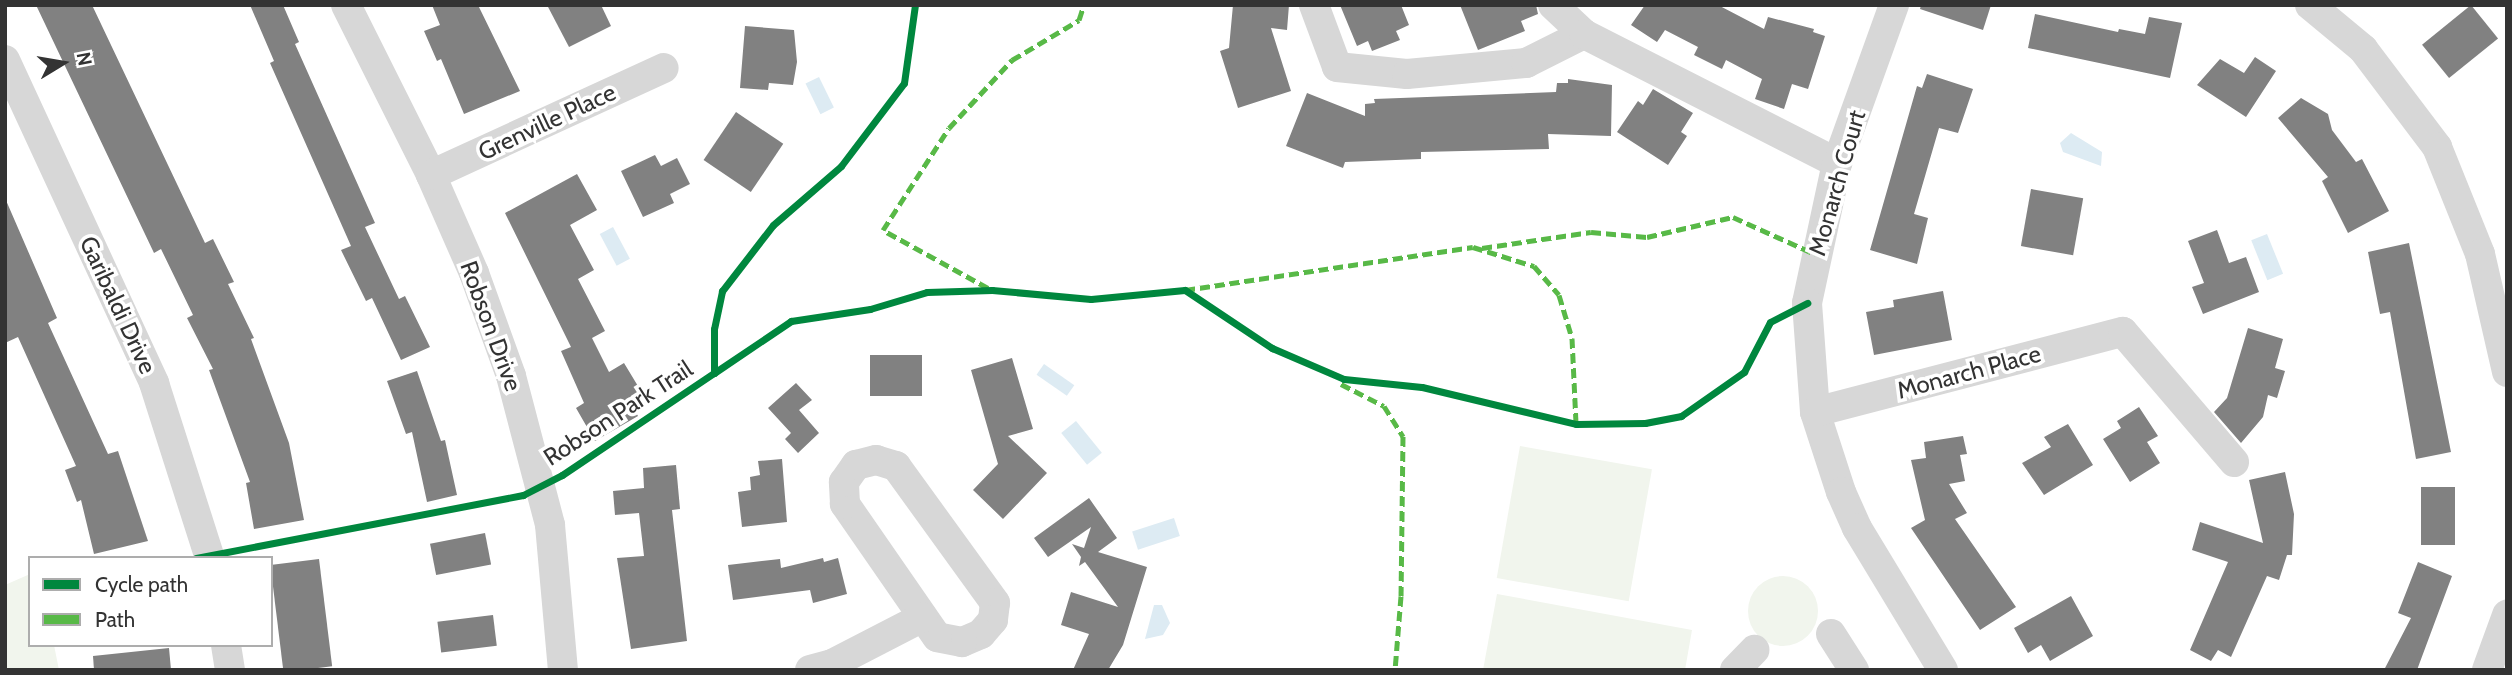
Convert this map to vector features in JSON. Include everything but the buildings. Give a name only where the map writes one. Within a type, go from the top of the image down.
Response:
[{"type":"street","name":"Robson Drive","points":[[346,5],[431,176],[512,376],[550,526],[564,670]]},
{"type":"street","points":[[1314,5],[1336,67],[1407,74],[1526,64],[1584,34]]},
{"type":"street","points":[[1553,5],[1584,34],[1837,163]]},
{"type":"street","name":"Monarch Court","points":[[1894,5],[1837,163],[1807,303],[1815,412],[1857,528],[1943,670]]},
{"type":"street","points":[[2310,5],[2362,49],[2437,147],[2480,254],[2507,372]]},
{"type":"street","name":"Garibaldi Drive","points":[[5,60],[154,383],[209,556]]},
{"type":"street","name":"Grenville Place","points":[[431,176],[664,68]]},
{"type":"street","name":"Monarch Place","points":[[1815,412],[2123,332],[2234,462]]},
{"type":"street","points":[[876,460],[896,466],[995,603],[993,620],[981,634],[962,642],[937,637],[923,617],[845,504],[844,482],[856,465],[876,460]]},
{"type":"street","points":[[2487,670],[2507,615]]},
{"type":"street","points":[[810,670],[832,664],[923,617]]},
{"type":"street","points":[[1831,634],[1854,670]]},
{"type":"street","points":[[226,647],[230,670]]},
{"type":"shaded area","points":[[819,77],[834,108],[820,114],[806,84]]},
{"type":"shaded area","points":[[2071,133],[2102,152],[2101,166],[2063,152],[2060,143]]},
{"type":"shaded area","points":[[613,227],[630,259],[617,266],[600,234]]},
{"type":"shaded area","points":[[2267,234],[2283,274],[2267,280],[2251,240]]},
{"type":"shaded area","points":[[1044,364],[1074,385],[1067,396],[1037,375]]},
{"type":"shaded area","points":[[1076,421],[1102,453],[1087,465],[1061,433]]},
{"type":"shaded area","points":[[1520,446],[1652,469],[1629,601],[1497,578]]},
{"type":"shaded area","points":[[1174,518],[1180,536],[1138,550],[1132,532]]},
{"type":"shaded area","points":[[28,575],[28,647],[54,647],[59,670],[5,670],[5,585]]},
{"type":"shaded area","points":[[1783,576],[1808,586],[1818,611],[1808,636],[1783,646],[1758,636],[1748,611],[1758,586]]},
{"type":"shaded area","points":[[1497,594],[1692,630],[1685,670],[1483,670]]},
{"type":"shaded area","points":[[1154,605],[1162,605],[1170,623],[1163,635],[1145,639]]},
{"type":"marked path","points":[[988,288],[883,230],[949,128],[1012,60],[1079,20],[1084,5]]},
{"type":"marked path","points":[[1482,248],[1591,232],[1647,237],[1733,217],[1815,254]]},
{"type":"marked path","points":[[1185,290],[1473,247],[1534,266],[1559,295],[1572,338],[1576,424]]},
{"type":"marked path","points":[[1341,384],[1384,406],[1403,436],[1401,596],[1395,670]]},
{"type":"cycle path","name":"Robson Park Trail","points":[[206,556],[523,495],[562,475],[714,373],[714,329],[722,291],[773,225],[841,166],[904,83],[915,5]]},
{"type":"cycle path","points":[[714,373],[791,321],[870,309],[927,292],[992,290],[1091,299],[1185,290],[1272,348],[1344,379],[1422,387],[1576,424],[1645,423],[1681,416],[1744,372],[1770,322],[1807,303]]}]
